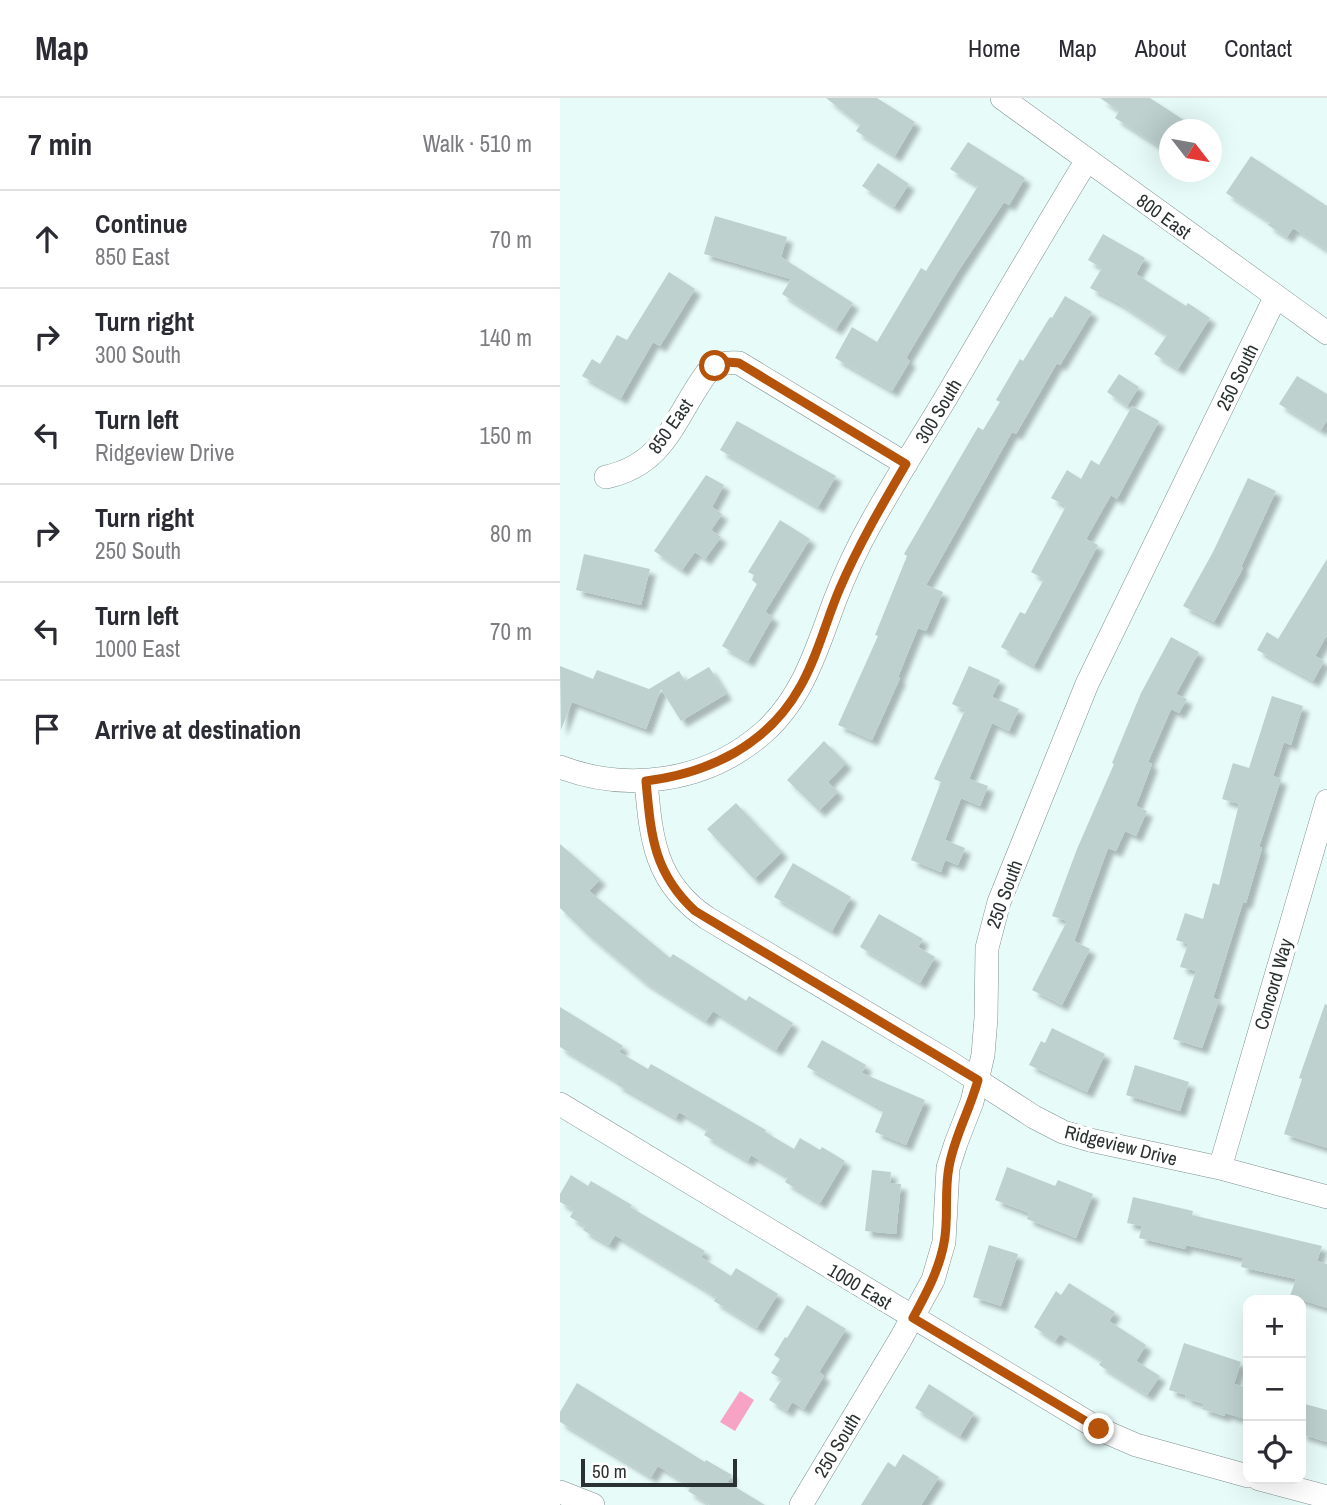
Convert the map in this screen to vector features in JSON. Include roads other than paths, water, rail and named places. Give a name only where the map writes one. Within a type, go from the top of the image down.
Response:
[{"type":"street","name":"800 East","points":[[1002,98],[1327,333]]},
{"type":"street","name":"300 South","points":[[560,767],[604,780],[646,781],[688,773],[727,758],[746,747],[777,720],[800,688],[848,570],[871,523],[1087,160]]},
{"type":"street","name":"250 South","points":[[801,1505],[933,1280],[940,1261],[946,1224],[948,1168],[978,1080],[985,1036],[987,948],[999,902],[1083,694],[1276,296]]},
{"type":"street","name":"850 East","points":[[606,477],[627,472],[646,460],[662,444],[706,374],[715,366],[727,362],[739,363],[906,464]]},
{"type":"street","name":"Ridgeview Drive","points":[[646,781],[650,826],[659,861],[675,890],[695,911],[978,1080],[1034,1117],[1076,1137],[1220,1168],[1327,1197]]},
{"type":"street","name":"Concord Way","points":[[1220,1168],[1327,801]]},
{"type":"street","name":"1000 East","points":[[560,1104],[1117,1438],[1243,1475]]},
{"type":"street","points":[[1278,1484],[1327,1497]]},
{"type":"street","points":[[560,1492],[593,1505]]}]
